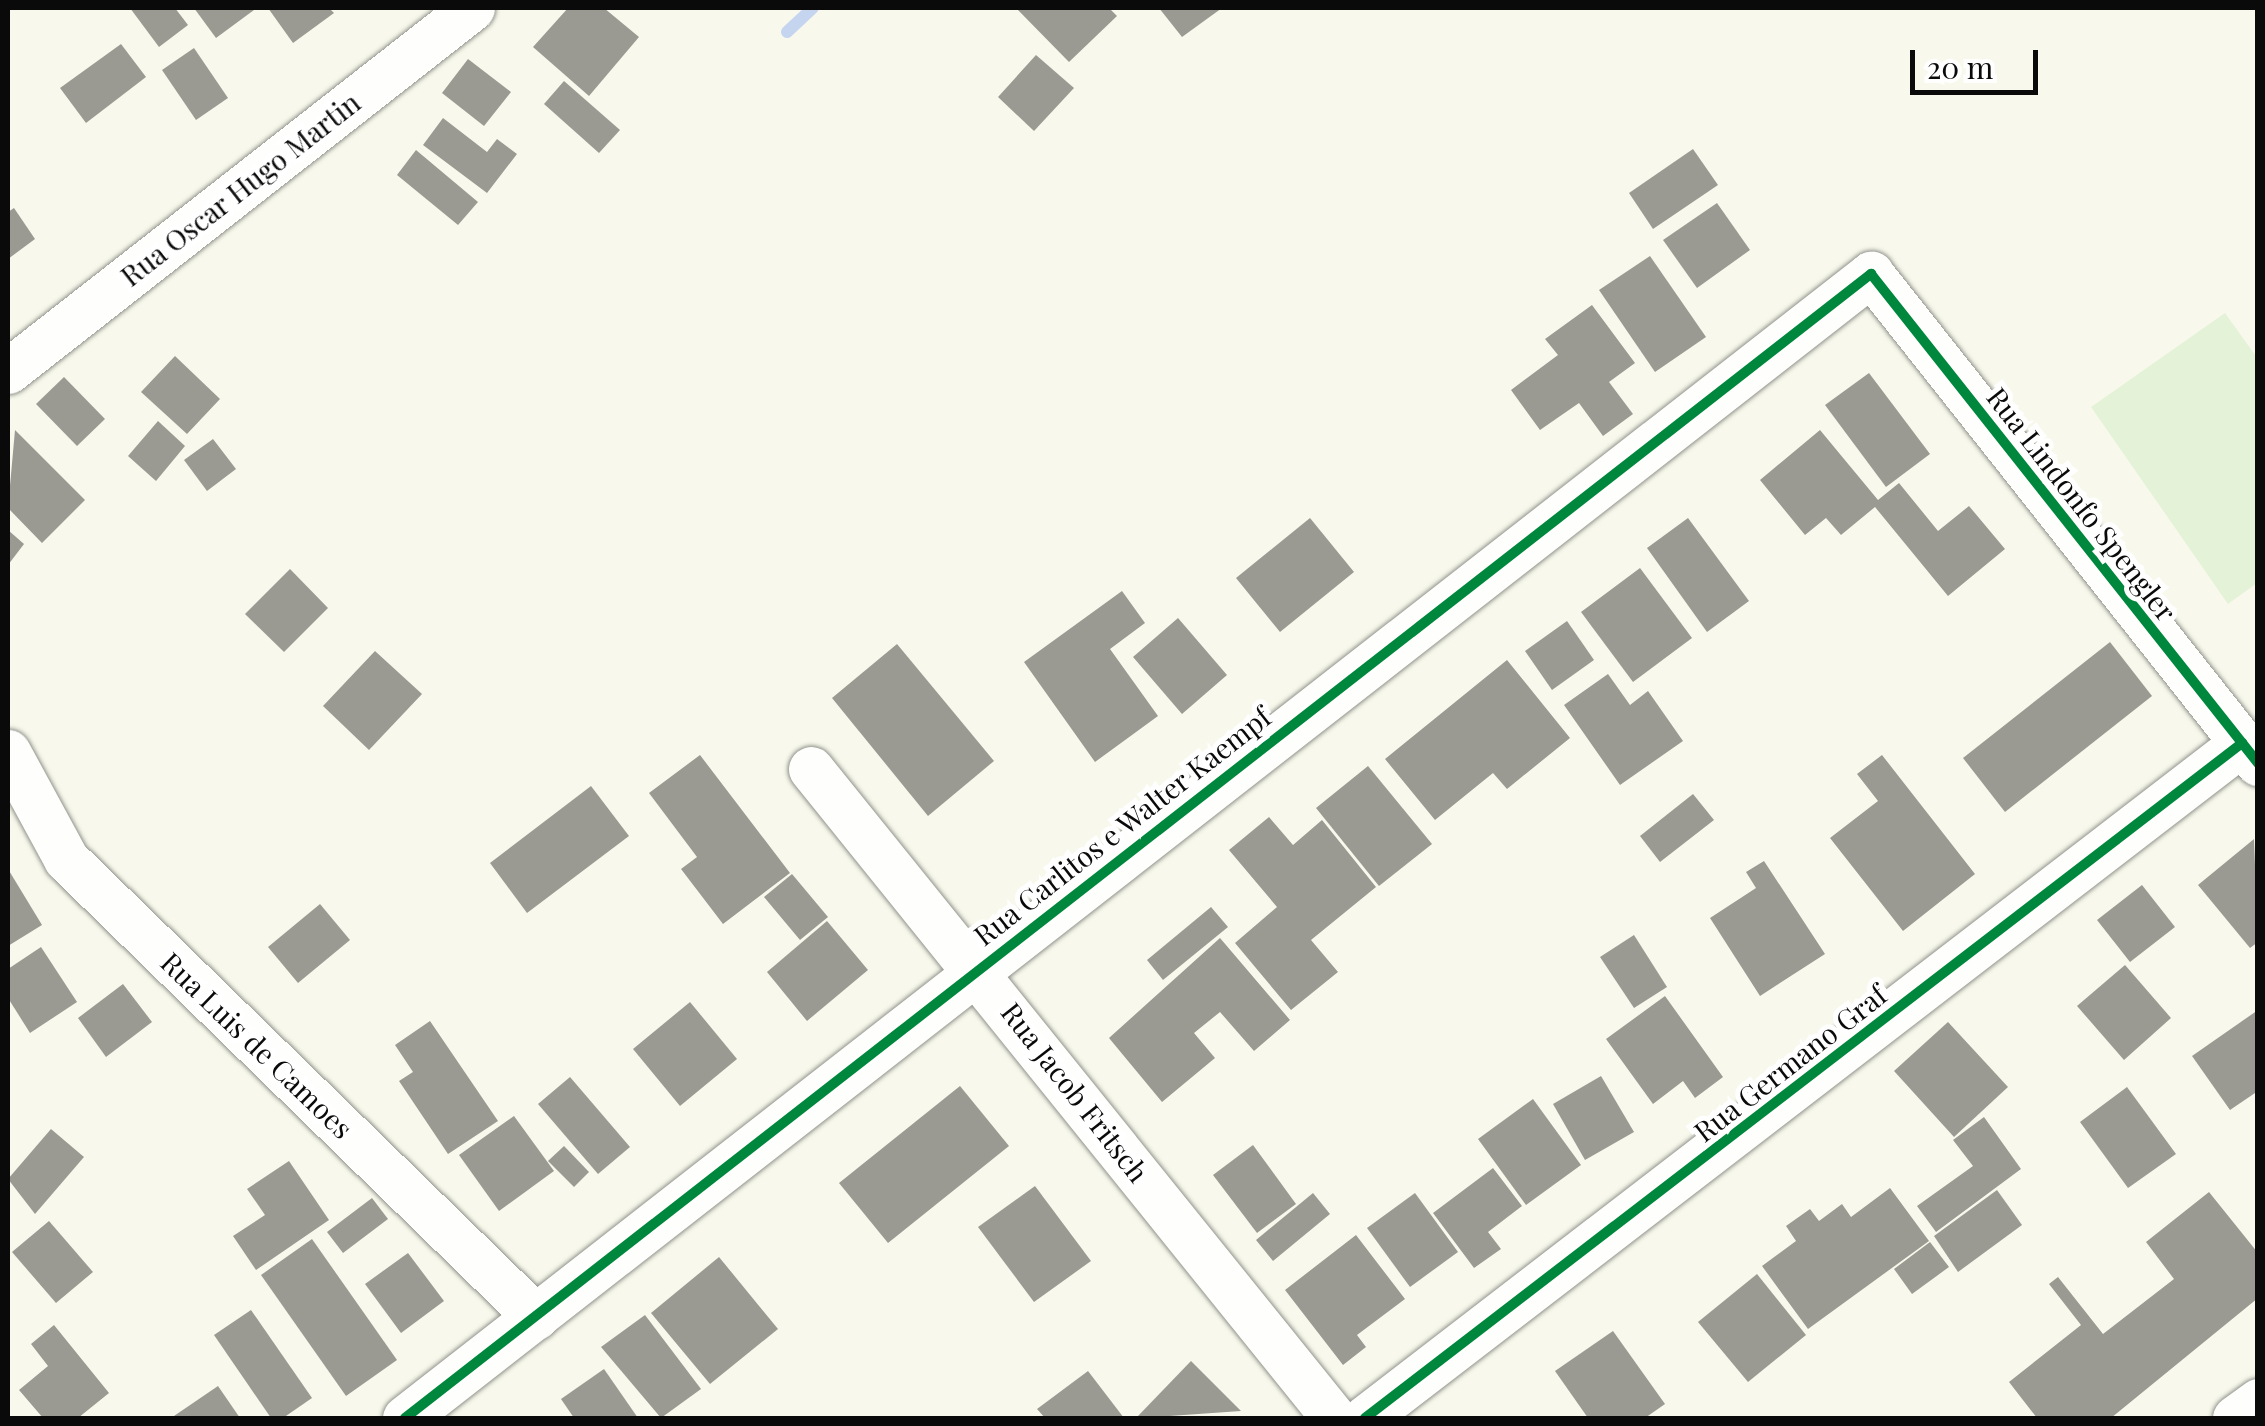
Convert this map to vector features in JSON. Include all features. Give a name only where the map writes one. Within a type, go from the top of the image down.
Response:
[{"type":"street","name":"Rua Oscar Hugo Martin","points":[[8,371],[472,8]]},
{"type":"street","name":"Rua Lindonfo Spengler","points":[[1871,274],[2250,753]]},
{"type":"street","name":"Rua Carlitos e Walter Kaempf","points":[[405,1418],[976,968],[1871,274]]},
{"type":"street","name":"Rua Luis de Camoes","points":[[8,752],[66,859],[536,1317]]},
{"type":"street","name":"Rua Germano Graf","points":[[1365,1418],[2250,753]]},
{"type":"street","name":"Rua Jacob Fritsch","points":[[811,769],[976,968],[1334,1418]]},
{"type":"street","points":[[2236,1418],[2258,1401]]},
{"type":"green space","points":[[2225,313],[2258,359],[2257,583],[2228,604],[2091,407]]},
{"type":"building","points":[[130,8],[175,8],[188,25],[159,47]]},
{"type":"building","points":[[194,8],[252,8],[254,10],[216,38]]},
{"type":"building","points":[[268,8],[329,8],[334,13],[293,43]]},
{"type":"building","points":[[568,8],[604,8],[639,37],[589,96],[533,47]]},
{"type":"building","points":[[1016,8],[1109,8],[1117,16],[1069,62]]},
{"type":"building","points":[[1159,8],[1222,8],[1182,37]]},
{"type":"building","points":[[121,44],[146,77],[86,123],[60,88]]},
{"type":"building","points":[[194,48],[228,98],[196,120],[162,70]]},
{"type":"building","points":[[1036,55],[1074,88],[1034,131],[998,97]]},
{"type":"building","points":[[468,59],[511,92],[484,126],[442,93]]},
{"type":"building","points":[[564,81],[620,130],[599,153],[544,104]]},
{"type":"building","points":[[443,118],[487,152],[497,139],[517,154],[487,193],[423,145]]},
{"type":"building","points":[[1693,149],[1718,185],[1653,229],[1629,193]]},
{"type":"building","points":[[416,150],[478,202],[458,225],[397,175]]},
{"type":"building","points":[[1717,203],[1750,250],[1697,288],[1663,240]]},
{"type":"building","points":[[14,208],[35,239],[8,259],[8,212]]},
{"type":"building","points":[[1650,256],[1706,337],[1655,372],[1599,290]]},
{"type":"building","points":[[1592,305],[1635,363],[1609,382],[1633,414],[1603,436],[1579,403],[1540,430],[1511,390],[1558,355],[1545,339]]},
{"type":"building","points":[[175,356],[220,399],[187,434],[141,392]]},
{"type":"building","points":[[1869,373],[1930,454],[1886,487],[1825,405]]},
{"type":"building","points":[[64,377],[105,419],[77,446],[36,404]]},
{"type":"building","points":[[158,421],[185,446],[156,481],[128,456]]},
{"type":"building","points":[[15,430],[85,500],[42,543],[8,508]]},
{"type":"building","points":[[1820,430],[1878,500],[1899,483],[1938,531],[1969,506],[2005,549],[1948,596],[1875,507],[1841,535],[1826,518],[1805,535],[1760,480]]},
{"type":"building","points":[[213,439],[236,469],[207,491],[184,460]]},
{"type":"building","points":[[1310,518],[1354,572],[1280,632],[1236,578]]},
{"type":"building","points":[[1688,518],[1749,601],[1707,632],[1647,548]]},
{"type":"building","points":[[8,530],[24,544],[8,565]]},
{"type":"building","points":[[1640,568],[1692,638],[1633,682],[1581,612]]},
{"type":"building","points":[[290,569],[328,608],[284,652],[245,614]]},
{"type":"building","points":[[1122,591],[1145,623],[1110,649],[1158,716],[1095,762],[1024,662]]},
{"type":"building","points":[[1178,618],[1227,675],[1182,714],[1133,657]]},
{"type":"building","points":[[1567,621],[1594,660],[1552,690],[1525,651]]},
{"type":"building","points":[[2110,642],[2152,696],[2005,812],[1963,758]]},
{"type":"building","points":[[897,644],[994,761],[928,816],[832,698]]},
{"type":"building","points":[[375,651],[422,694],[369,750],[323,706]]},
{"type":"building","points":[[1507,660],[1570,738],[1507,789],[1493,773],[1435,820],[1385,759]]},
{"type":"building","points":[[1608,674],[1630,705],[1648,691],[1683,741],[1620,785],[1564,705]]},
{"type":"building","points":[[700,755],[790,873],[723,924],[681,869],[697,857],[649,793]]},
{"type":"building","points":[[1882,755],[1975,874],[1903,931],[1830,838],[1878,801],[1857,774]]},
{"type":"building","points":[[1368,766],[1432,844],[1379,886],[1316,808]]},
{"type":"building","points":[[591,786],[629,836],[527,913],[490,863]]},
{"type":"building","points":[[1693,794],[1714,820],[1660,862],[1640,836]]},
{"type":"building","points":[[1269,817],[1293,845],[1322,820],[1376,887],[1311,940],[1338,972],[1291,1010],[1235,943],[1277,907],[1229,850]]},
{"type":"building","points":[[2254,839],[2258,942],[2250,948],[2198,885]]},
{"type":"building","points":[[1764,861],[1825,954],[1760,996],[1710,918],[1756,888],[1746,872]]},
{"type":"building","points":[[8,869],[42,925],[8,946]]},
{"type":"building","points":[[792,874],[828,917],[800,940],[764,897]]},
{"type":"building","points":[[2142,885],[2175,927],[2130,962],[2097,920]]},
{"type":"building","points":[[320,904],[350,940],[298,983],[268,947]]},
{"type":"building","points":[[1211,907],[1228,927],[1163,980],[1147,960]]},
{"type":"building","points":[[827,921],[868,970],[807,1021],[767,972]]},
{"type":"building","points":[[1634,935],[1667,987],[1634,1008],[1600,957]]},
{"type":"building","points":[[1220,938],[1290,1020],[1254,1051],[1220,1012],[1194,1033],[1215,1058],[1162,1102],[1109,1038]]},
{"type":"building","points":[[41,947],[77,1002],[30,1033],[8,998],[8,969]]},
{"type":"building","points":[[2125,965],[2171,1018],[2124,1060],[2077,1006]]},
{"type":"building","points":[[123,984],[152,1022],[106,1057],[78,1018]]},
{"type":"building","points":[[1665,996],[1723,1077],[1695,1098],[1683,1081],[1653,1104],[1606,1039]]},
{"type":"building","points":[[690,1002],[737,1059],[680,1106],[633,1049]]},
{"type":"building","points":[[2258,1010],[2258,1091],[2230,1110],[2192,1056]]},
{"type":"building","points":[[430,1021],[498,1121],[448,1154],[399,1081],[413,1072],[395,1045]]},
{"type":"building","points":[[1948,1022],[2008,1087],[1954,1137],[1894,1071]]},
{"type":"building","points":[[1601,1076],[1634,1132],[1585,1160],[1553,1104]]},
{"type":"building","points":[[570,1077],[630,1147],[598,1174],[538,1104]]},
{"type":"building","points":[[960,1086],[1009,1146],[888,1243],[839,1183]]},
{"type":"building","points":[[2127,1087],[2176,1154],[2128,1188],[2080,1122]]},
{"type":"building","points":[[1533,1099],[1581,1165],[1526,1205],[1478,1139]]},
{"type":"building","points":[[514,1116],[554,1171],[499,1211],[459,1155]]},
{"type":"building","points":[[1984,1117],[2021,1169],[1936,1232],[1917,1206],[1973,1166],[1953,1140]]},
{"type":"building","points":[[51,1129],[84,1157],[35,1214],[8,1179]]},
{"type":"building","points":[[1253,1145],[1296,1204],[1257,1233],[1213,1175]]},
{"type":"building","points":[[564,1146],[589,1172],[574,1187],[548,1161]]},
{"type":"building","points":[[289,1161],[329,1220],[256,1270],[233,1236],[265,1215],[247,1189]]},
{"type":"building","points":[[1493,1168],[1522,1206],[1488,1232],[1501,1249],[1474,1268],[1433,1213]]},
{"type":"building","points":[[1035,1186],[1091,1261],[1034,1302],[978,1227]]},
{"type":"building","points":[[1890,1188],[1929,1241],[1808,1329],[1762,1266],[1796,1241],[1786,1226],[1810,1209],[1819,1221],[1842,1204],[1851,1217]]},
{"type":"building","points":[[1997,1190],[2022,1225],[1958,1272],[1934,1236]]},
{"type":"building","points":[[2209,1192],[2258,1253],[2258,1298],[2111,1418],[2037,1418],[2009,1382],[2081,1325],[2049,1284],[2058,1277],[2103,1334],[2174,1279],[2146,1242]]},
{"type":"building","points":[[1313,1193],[1330,1214],[1273,1261],[1256,1240]]},
{"type":"building","points":[[1415,1193],[1458,1252],[1410,1287],[1367,1228]]},
{"type":"building","points":[[372,1198],[388,1219],[343,1253],[327,1232]]},
{"type":"building","points":[[49,1221],[93,1272],[56,1303],[12,1252]]},
{"type":"building","points":[[1356,1235],[1405,1299],[1357,1335],[1366,1347],[1343,1365],[1285,1290]]},
{"type":"building","points":[[312,1239],[397,1360],[346,1396],[261,1275]]},
{"type":"building","points":[[1930,1242],[1949,1267],[1912,1294],[1894,1269]]},
{"type":"building","points":[[408,1253],[444,1301],[401,1333],[365,1284]]},
{"type":"building","points":[[719,1257],[778,1329],[710,1384],[651,1313]]},
{"type":"building","points":[[1757,1274],[1806,1335],[1748,1382],[1698,1322]]},
{"type":"building","points":[[251,1310],[312,1398],[283,1418],[271,1418],[214,1335]]},
{"type":"building","points":[[645,1315],[701,1389],[661,1418],[601,1347]]},
{"type":"building","points":[[54,1325],[109,1393],[78,1418],[43,1418],[19,1390],[48,1366],[31,1344]]},
{"type":"building","points":[[1613,1331],[1665,1404],[1645,1418],[1588,1418],[1555,1371]]},
{"type":"building","points":[[1191,1361],[1241,1411],[1138,1416]]},
{"type":"building","points":[[604,1369],[638,1418],[574,1418],[561,1399]]},
{"type":"building","points":[[1088,1371],[1124,1418],[1045,1418],[1037,1409]]},
{"type":"building","points":[[218,1386],[240,1418],[171,1418]]},
{"type":"waterway","points":[[787,32],[813,8]]},
{"type":"cycle path","points":[[405,1418],[1871,274],[2258,763]]},
{"type":"cycle path","points":[[1365,1418],[2242,743]]}]
